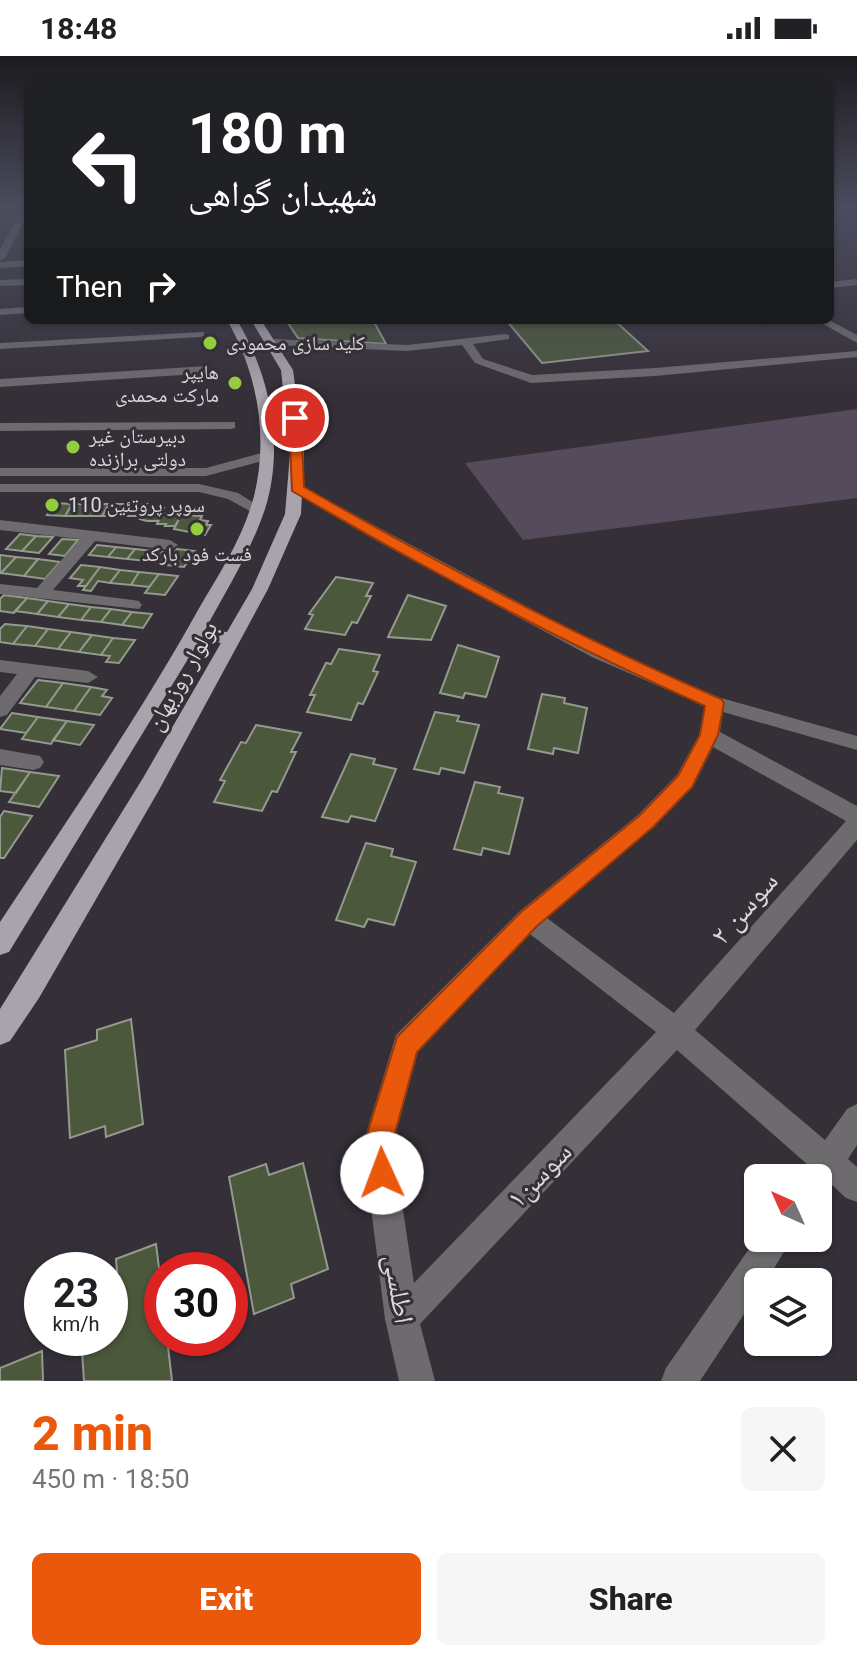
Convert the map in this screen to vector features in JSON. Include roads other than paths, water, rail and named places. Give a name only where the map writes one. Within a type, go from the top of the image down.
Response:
[{"type":"main road","name":"بولوار روزبهان","points":[[0,944],[194,635],[257,510],[264,483],[265,400],[250,347],[235,324]]},
{"type":"main road","name":"بولوار روزبهان","points":[[0,1032],[30,989],[151,784],[260,589],[290,524],[297,488],[292,398],[287,370],[259,324]]},
{"type":"main road","points":[[194,635],[233,638]]},
{"type":"street","points":[[0,283],[24,282]]},
{"type":"street","points":[[834,285],[857,282]]},
{"type":"street","points":[[0,312],[24,310]]},
{"type":"street","points":[[828,324],[857,340]]},
{"type":"street","points":[[0,346],[200,334]]},
{"type":"street","points":[[272,342],[407,348],[466,342],[495,335]]},
{"type":"street","points":[[466,342],[479,361],[531,379],[655,372],[857,354]]},
{"type":"street","points":[[0,383],[207,370]]},
{"type":"street","points":[[0,427],[230,425]]},
{"type":"street","points":[[0,472],[206,472],[265,456]]},
{"type":"street","points":[[199,488],[213,480],[212,475],[206,472]]},
{"type":"street","points":[[0,488],[199,488],[233,496],[257,510]]},
{"type":"street","points":[[297,488],[383,538],[601,654],[715,703],[851,738]]},
{"type":"street","points":[[0,525],[170,545]]},
{"type":"street","points":[[41,594],[93,534]]},
{"type":"street","points":[[0,589],[133,605]]},
{"type":"street","points":[[0,666],[88,677]]},
{"type":"street","points":[[0,710],[30,670]]},
{"type":"street","name":"اطلسی","points":[[417,1381],[402,1319],[378,1144],[406,1045],[529,919],[656,811],[685,781],[709,735],[715,703]]},
{"type":"street","points":[[709,735],[857,817]]},
{"type":"street","points":[[0,757],[33,762]]},
{"type":"street","name":"سوسن ۲","points":[[676,1031],[857,824]]},
{"type":"street","points":[[529,919],[676,1031],[817,1164]]},
{"type":"street","name":"سوسن۱","points":[[402,1319],[676,1031]]},
{"type":"street","points":[[827,1164],[857,1119]]},
{"type":"street","points":[[832,1174],[857,1187]]},
{"type":"street","points":[[679,1381],[767,1252]]},
{"type":"place","name":"کلید سازی محمودی","points":[[210,343]]},
{"type":"place","name":"هایپر مارکت محمدی","points":[[235,383]]},
{"type":"place","name":"دبیرستان غیر دولتی برازنده","points":[[73,447]]},
{"type":"place","name":"سوپر پروتئین 110","points":[[52,505]]},
{"type":"place","name":"فست فود بارکد","points":[[197,529]]}]
